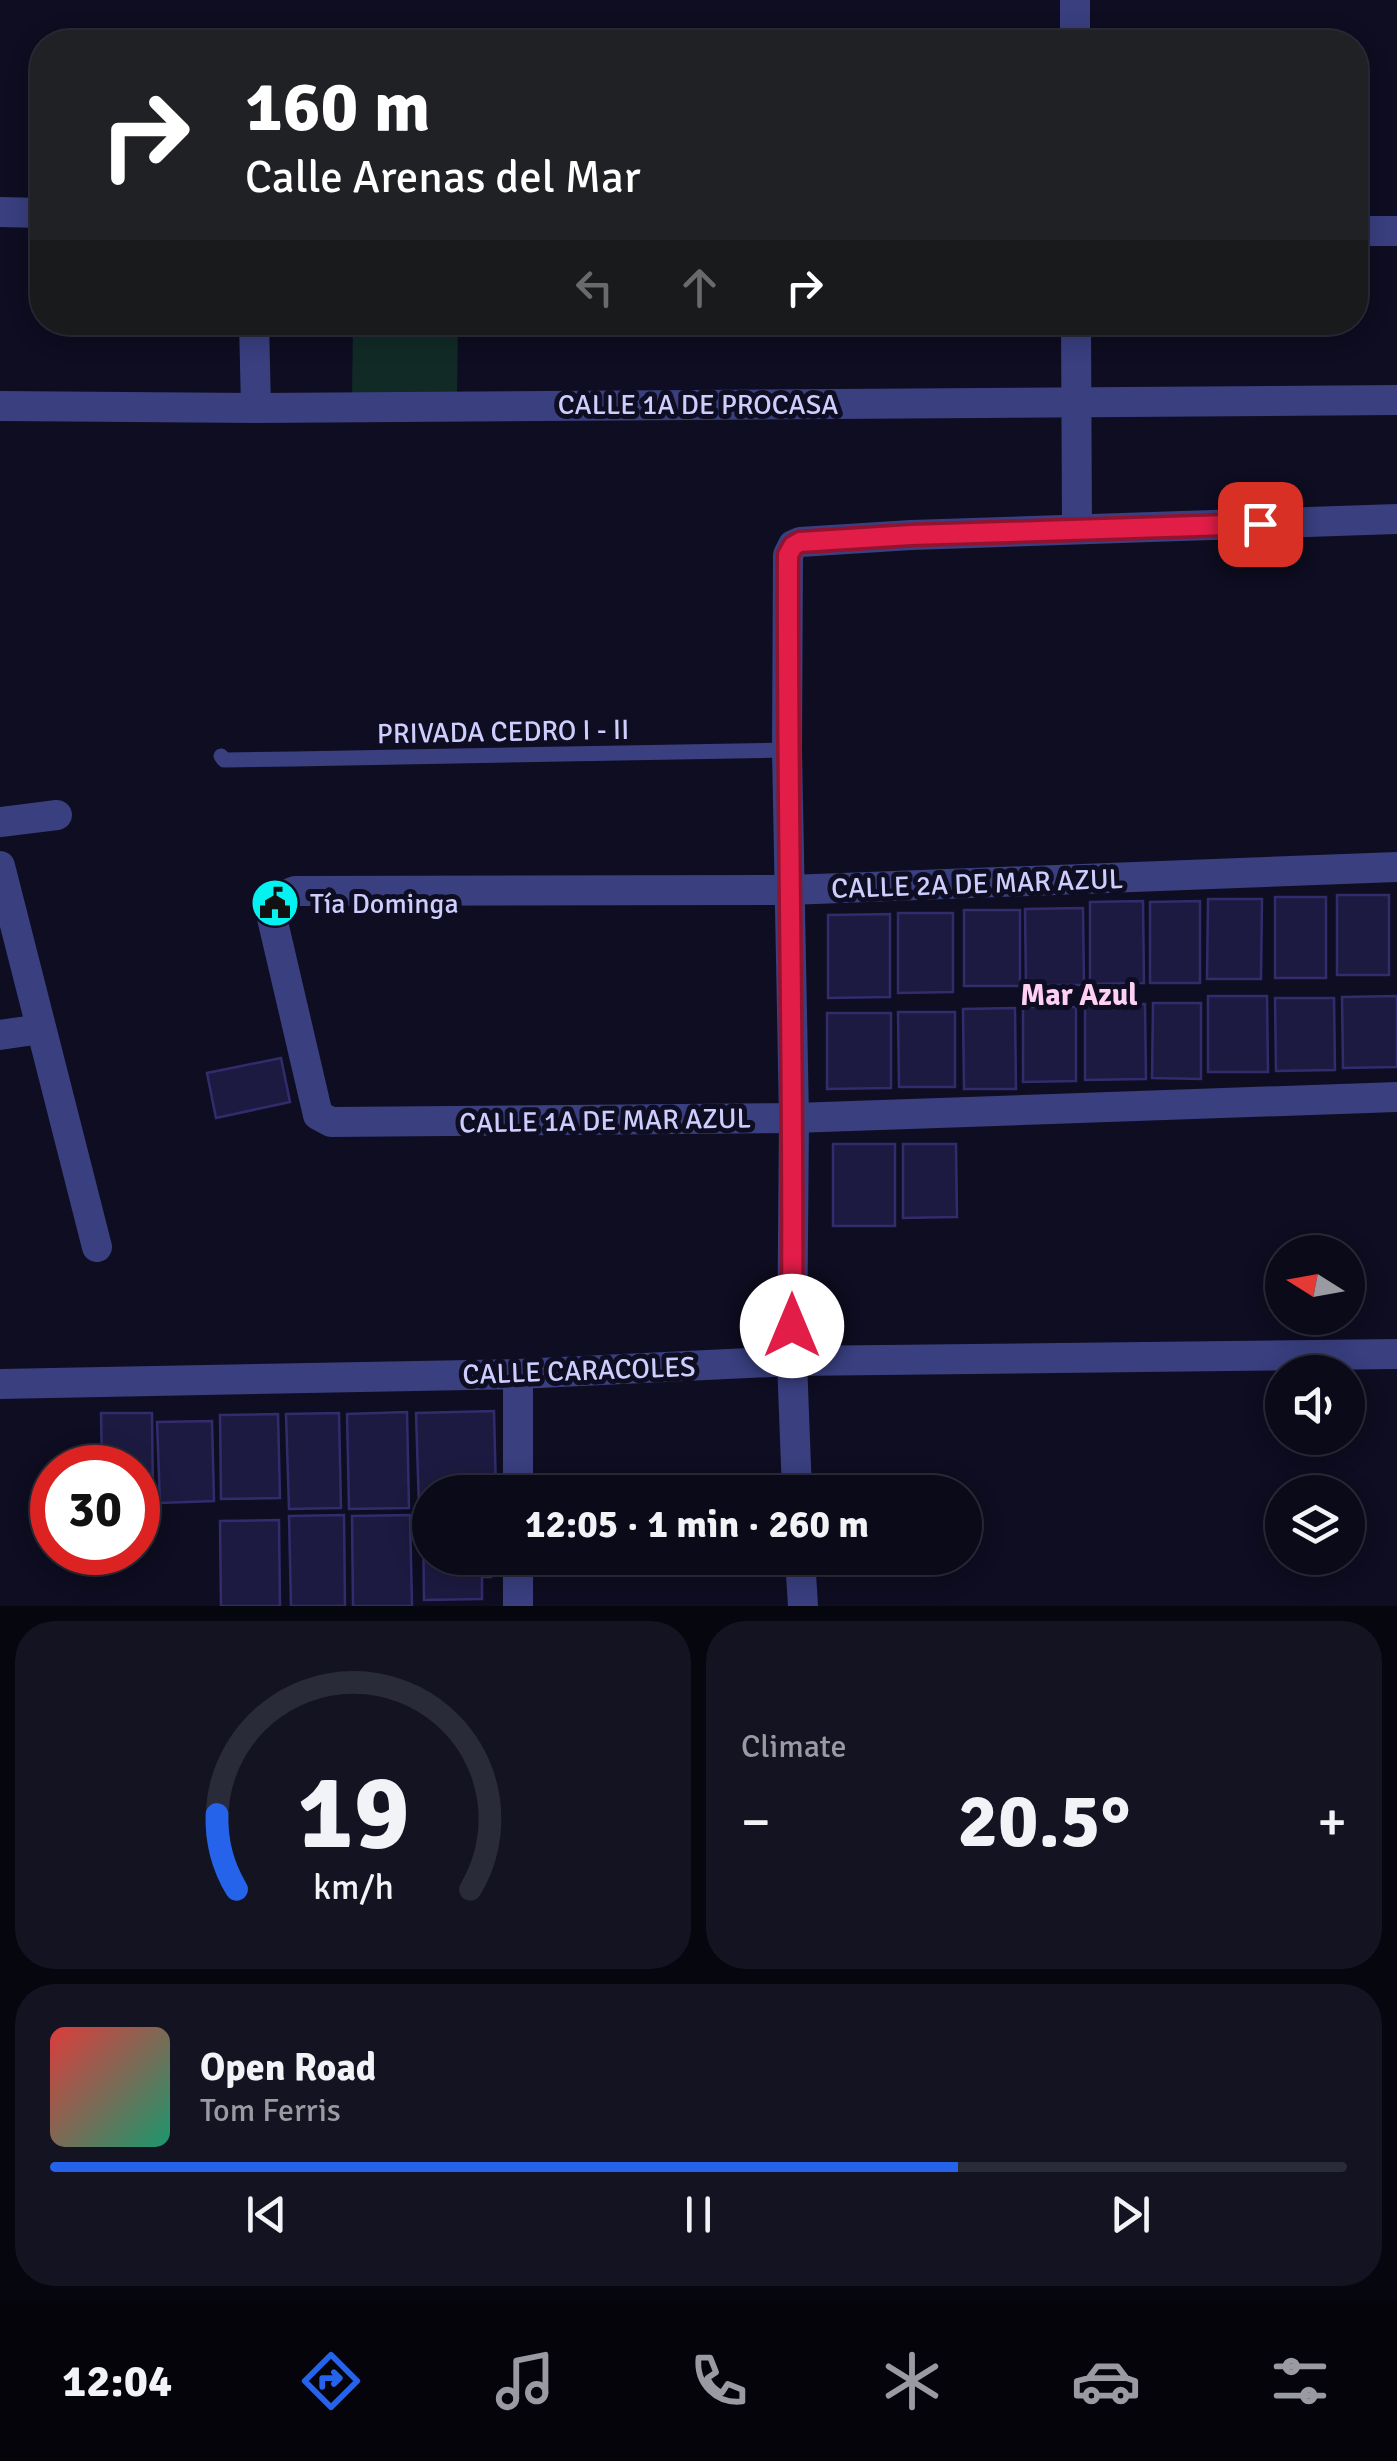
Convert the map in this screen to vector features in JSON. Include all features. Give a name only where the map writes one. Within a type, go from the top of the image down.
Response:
[{"type":"street","points":[[1075,0],[1075,30]]},
{"type":"street","points":[[0,212],[30,213]]},
{"type":"street","points":[[1368,231],[1397,231]]},
{"type":"street","points":[[254,335],[256,408]]},
{"type":"street","points":[[1076,335],[1077,530]]},
{"type":"street","name":"CALLE 1A DE PROCASA","points":[[0,406],[256,408],[1397,400]]},
{"type":"street","points":[[796,1475],[787,750],[788,555],[793,546],[800,542],[911,535],[1397,519]]},
{"type":"street","points":[[0,822],[57,815]]},
{"type":"street","points":[[0,866],[97,1246]]},
{"type":"street","name":"CALLE 2A DE MAR AZUL","points":[[272,918],[274,906],[284,894],[295,891],[789,890],[1397,868]]},
{"type":"street","name":"CALLE 1A DE MAR AZUL","points":[[272,918],[318,1114],[331,1122],[794,1118],[1397,1096]]},
{"type":"street","points":[[0,1035],[41,1030]]},
{"type":"street","name":"CALLE CARACOLES","points":[[0,1384],[518,1374],[792,1361],[1397,1354]]},
{"type":"street","points":[[518,1374],[518,1475]]},
{"type":"street","points":[[518,1575],[518,1606]]},
{"type":"street","points":[[801,1575],[802,1605]]},
{"type":"lane","name":"PRIVADA CEDRO I - II","points":[[221,756],[224,760],[276,760],[787,750]]},
{"type":"green space","points":[[353,335],[458,335],[457,399],[352,397]]},
{"type":"building","points":[[1337,895],[1389,895],[1389,975],[1337,975]]},
{"type":"building","points":[[1275,897],[1326,897],[1326,978],[1275,978]]},
{"type":"building","points":[[1208,899],[1262,899],[1261,979],[1207,979]]},
{"type":"building","points":[[1143,901],[1144,983],[1090,984],[1090,902]]},
{"type":"building","points":[[1200,901],[1200,983],[1150,983],[1150,902]]},
{"type":"building","points":[[1083,908],[1084,985],[1026,985],[1025,909]]},
{"type":"building","points":[[964,910],[1020,910],[1020,986],[964,986]]},
{"type":"building","points":[[898,913],[953,913],[953,992],[898,993]]},
{"type":"building","points":[[890,914],[890,997],[828,998],[828,915]]},
{"type":"building","points":[[1208,996],[1267,996],[1268,1072],[1208,1072]]},
{"type":"building","points":[[1397,996],[1397,1067],[1343,1068],[1342,997]]},
{"type":"building","points":[[1275,998],[1334,998],[1335,1070],[1276,1071]]},
{"type":"building","points":[[1153,1003],[1201,1003],[1201,1079],[1152,1078]]},
{"type":"building","points":[[1145,1004],[1146,1079],[1085,1080],[1085,1005]]},
{"type":"building","points":[[1023,1007],[1076,1007],[1076,1081],[1023,1082]]},
{"type":"building","points":[[1015,1008],[1016,1089],[964,1089],[963,1009]]},
{"type":"building","points":[[898,1012],[955,1012],[955,1087],[899,1087]]},
{"type":"building","points":[[827,1013],[891,1013],[891,1088],[827,1089]]},
{"type":"building","points":[[281,1058],[290,1102],[216,1118],[207,1073]]},
{"type":"building","points":[[833,1144],[895,1144],[895,1226],[833,1226]]},
{"type":"building","points":[[903,1144],[956,1144],[957,1217],[903,1218]]},
{"type":"building","points":[[494,1411],[496,1475],[418,1475],[416,1413]]},
{"type":"building","points":[[407,1412],[409,1508],[349,1509],[347,1414]]},
{"type":"building","points":[[101,1413],[152,1413],[152,1445],[102,1445]]},
{"type":"building","points":[[339,1413],[341,1508],[289,1509],[286,1414]]},
{"type":"building","points":[[278,1414],[280,1498],[221,1499],[220,1415]]},
{"type":"building","points":[[212,1421],[214,1501],[160,1503],[157,1422]]},
{"type":"building","points":[[344,1515],[345,1606],[291,1606],[289,1516]]},
{"type":"building","points":[[410,1515],[412,1606],[353,1606],[352,1516]]},
{"type":"building","points":[[279,1520],[280,1606],[221,1606],[220,1521]]},
{"type":"building","points":[[424,1575],[491,1575],[482,1577],[482,1599],[424,1600]]},
{"type":"place","name":"Tía Dominga","points":[[275,903]]},
{"type":"district","name":"Mar Azul","points":[[1079,995]]},
{"type":"route","points":[[792,1326],[794,1118],[787,750],[788,555],[793,546],[800,542],[911,535],[1260,524]]}]
